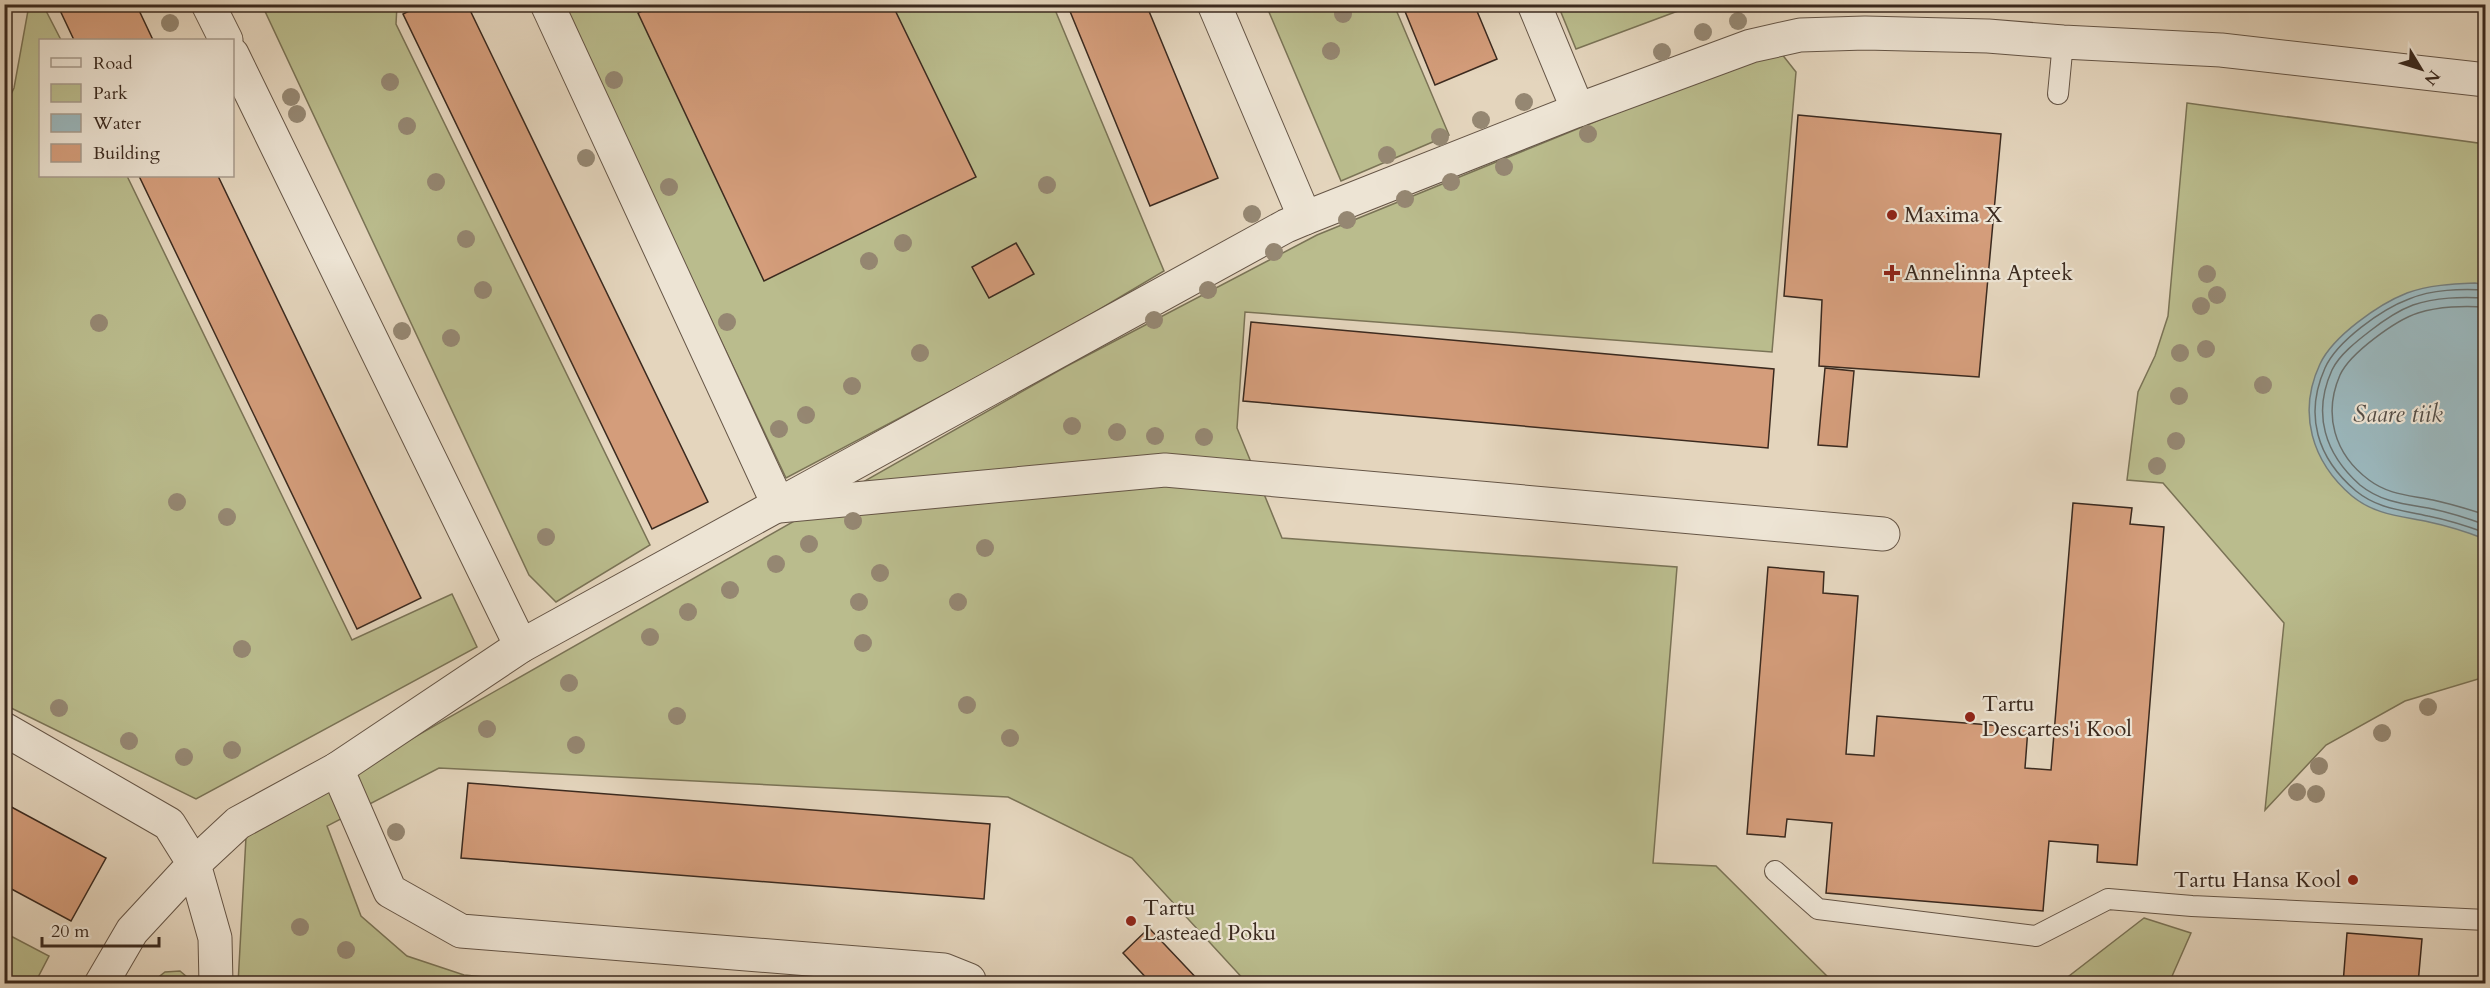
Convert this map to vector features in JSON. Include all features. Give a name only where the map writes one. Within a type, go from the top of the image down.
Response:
[{"type":"street","points":[[547,4],[779,506]]},
{"type":"street","points":[[1214,4],[1305,218]]},
{"type":"street","points":[[1534,4],[1578,110]]},
{"type":"street","points":[[101,984],[132,931],[194,864],[238,824],[337,769],[521,646],[1286,226],[1578,110],[1751,46],[1800,35],[1865,33],[1988,36],[2221,50],[2486,80]]},
{"type":"street","points":[[234,58],[521,646]]},
{"type":"street","points":[[779,506],[1165,470],[1883,534]]},
{"type":"street","points":[[4,729],[169,824],[194,864],[215,938],[216,984]]},
{"type":"street","points":[[337,769],[390,891],[461,931],[944,970],[969,980]]},
{"type":"lane","points":[[2058,94],[2063,42]]},
{"type":"lane","points":[[1775,871],[1818,909],[2036,936],[2108,899],[2192,906],[2486,920]]},
{"type":"green space","points":[[268,4],[397,5],[396,24],[650,545],[556,602],[529,575],[263,7]]},
{"type":"green space","points":[[29,5],[43,5],[60,39],[39,39],[39,177],[127,177],[352,640],[452,594],[477,647],[196,799],[5,705],[4,219],[11,216],[5,197],[5,107],[14,88]]},
{"type":"green space","points":[[562,5],[1053,5],[1164,271],[1053,337],[786,478]]},
{"type":"green space","points":[[1266,5],[1394,5],[1449,135],[1341,181]]},
{"type":"green space","points":[[1558,5],[1694,5],[1576,49]]},
{"type":"green space","points":[[1781,53],[1796,72],[1772,352],[1245,312],[1237,428],[1282,538],[1677,567],[1653,863],[1716,866],[1834,983],[1247,983],[1132,858],[1008,797],[439,768],[327,826],[361,916],[407,956],[464,975],[544,983],[238,984],[246,837],[390,751],[1067,366],[1317,235],[1700,79]]},
{"type":"green space","points":[[2187,103],[2485,144],[2485,677],[2405,701],[2326,745],[2265,810],[2284,623],[2163,483],[2127,480],[2138,392],[2155,356],[2168,316]]},
{"type":"green space","points":[[2144,918],[2191,933],[2169,983],[2060,983]]},
{"type":"green space","points":[[5,933],[49,956],[35,983],[5,983]]},
{"type":"green space","points":[[180,971],[194,983],[151,983],[165,972]]},
{"type":"water","name":"Saare tiik","points":[[2449,284],[2486,285],[2485,539],[2443,525],[2379,511],[2352,496],[2338,483],[2318,452],[2309,418],[2313,382],[2320,364],[2335,343],[2358,322],[2383,305],[2415,290]]},
{"type":"building","points":[[57,4],[136,4],[153,39],[74,39]]},
{"type":"building","points":[[423,4],[467,4],[708,502],[652,529],[403,14]]},
{"type":"building","points":[[657,4],[892,4],[976,177],[764,281],[638,13]]},
{"type":"building","points":[[1067,4],[1146,4],[1218,178],[1150,206]]},
{"type":"building","points":[[1402,4],[1474,4],[1497,59],[1435,85]]},
{"type":"building","name":"Maxima X","points":[[1798,115],[2001,134],[1979,377],[1819,366],[1822,300],[1784,296]]},
{"type":"building","points":[[139,177],[218,177],[421,598],[357,629]]},
{"type":"building","points":[[1016,243],[1034,274],[989,298],[972,267]]},
{"type":"building","points":[[1251,322],[1774,369],[1768,448],[1243,401]]},
{"type":"building","points":[[1825,368],[1854,371],[1847,447],[1818,445]]},
{"type":"building","points":[[2073,503],[2132,508],[2130,524],[2164,527],[2137,865],[2097,862],[2098,845],[2049,841],[2043,911],[1826,893],[1832,823],[1787,819],[1785,837],[1747,834],[1768,567],[1824,572],[1823,593],[1858,596],[1846,754],[1874,756],[1877,716],[2028,728],[2025,768],[2051,770]]},
{"type":"building","points":[[468,783],[990,824],[984,899],[461,858]]},
{"type":"building","points":[[4,803],[106,858],[71,921],[4,885]]},
{"type":"building","points":[[1149,928],[1202,984],[1152,984],[1123,953]]},
{"type":"building","points":[[2347,933],[2422,939],[2418,984],[2343,984]]},
{"type":"place","name":"Maxima X","points":[[1892,215]]},
{"type":"place","name":"Annelinna Apteek","points":[[1892,273]]},
{"type":"place","name":"Tartu Descartes'i Kool","points":[[1970,717]]},
{"type":"place","name":"Tartu Hansa Kool","points":[[2353,880]]},
{"type":"place","name":"Tartu Lasteaed Poku","points":[[1131,921]]}]
